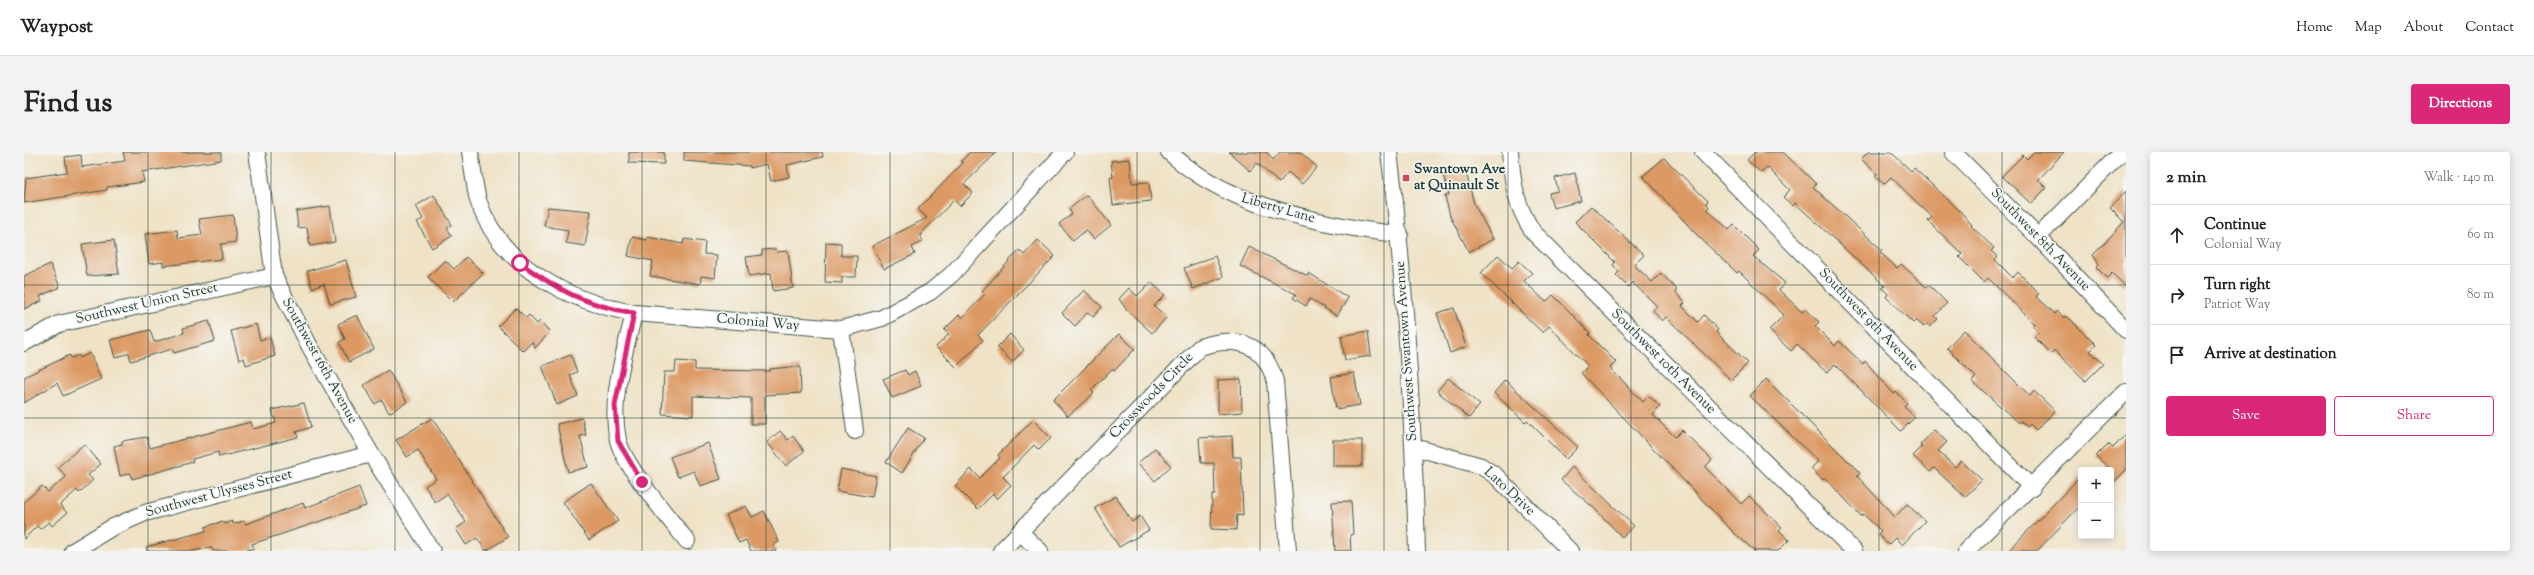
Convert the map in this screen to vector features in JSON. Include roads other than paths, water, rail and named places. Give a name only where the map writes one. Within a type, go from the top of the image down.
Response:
[{"type":"street","name":"Southwest 16th Avenue","points":[[257,152],[274,276],[308,345],[371,454],[432,551]]},
{"type":"street","name":"Colonial Way","points":[[470,152],[478,200],[495,234],[520,263],[557,289],[604,308],[634,313],[841,329],[882,318],[930,292],[970,257],[1065,152]]},
{"type":"street","name":"Liberty Lane","points":[[1170,152],[1204,180],[1237,198],[1280,212],[1362,232],[1400,234]]},
{"type":"street","name":"Southwest Swantown Avenue","points":[[1389,152],[1400,234],[1414,447],[1417,551]]},
{"type":"street","name":"Southwest 10th Avenue","points":[[1510,152],[1512,188],[1522,215],[1533,232],[1854,551]]},
{"type":"street","name":"Southwest 9th Avenue","points":[[1703,152],[2032,488]]},
{"type":"street","name":"Southwest 8th Avenue","points":[[1953,152],[2038,237],[2126,330]]},
{"type":"street","points":[[2038,237],[2122,152]]},
{"type":"street","name":"Southwest Union Street","points":[[24,343],[59,324],[274,276]]},
{"type":"street","points":[[634,313],[615,405],[618,441],[642,482],[687,540]]},
{"type":"street","points":[[841,329],[855,431]]},
{"type":"street","name":"Crosswoods Circle","points":[[1001,551],[1200,348],[1216,342],[1230,341],[1253,347],[1271,365],[1275,381],[1288,551]]},
{"type":"street","points":[[1966,551],[2032,488],[2126,392]]},
{"type":"street","name":"Lato Drive","points":[[1414,447],[1482,466],[1496,476],[1570,551]]},
{"type":"street","name":"Southwest Ulysses Street","points":[[73,551],[111,528],[145,513],[371,454]]},
{"type":"street","points":[[1020,532],[1040,551]]},
{"type":"place","name":"Swantown Ave at Quinault St","points":[[1406,178]]}]
